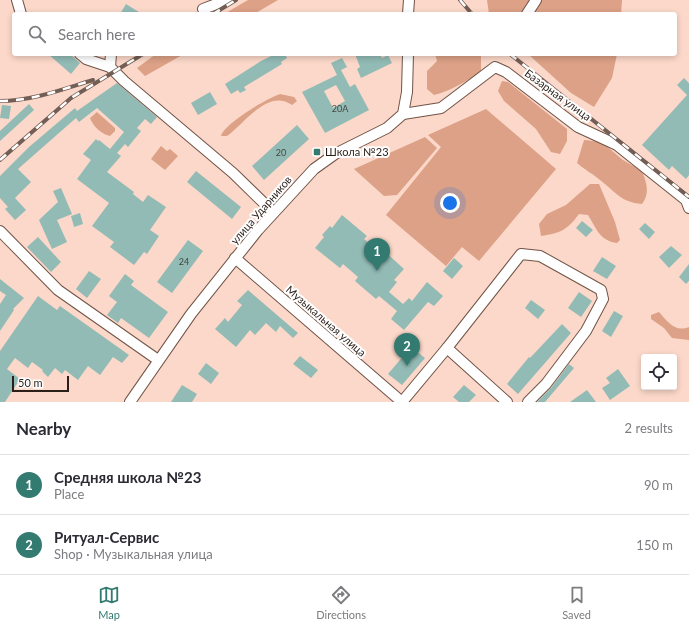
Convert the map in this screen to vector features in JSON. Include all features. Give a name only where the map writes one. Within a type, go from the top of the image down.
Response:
[{"type":"street","points":[[17,0],[20,12]]},
{"type":"street","points":[[201,12],[209,0]]},
{"type":"street","points":[[201,12],[227,0]]},
{"type":"street","points":[[408,12],[409,0]]},
{"type":"street","points":[[528,12],[536,0]]},
{"type":"street","points":[[82,56],[86,59],[110,67],[124,81],[233,173],[273,212]]},
{"type":"street","points":[[110,67],[111,56]]},
{"type":"street","points":[[404,114],[407,92],[408,56]]},
{"type":"street","name":"Базарная улица","points":[[404,114],[441,108],[495,67],[506,72],[578,127],[616,144],[686,200],[689,208]]},
{"type":"street","name":"улица Ударников","points":[[130,402],[182,326],[273,212],[314,169],[335,154],[387,128],[404,114]]},
{"type":"street","points":[[0,231],[58,290],[158,360]]},
{"type":"street","points":[[402,402],[447,348],[520,254],[540,256],[601,290],[603,299],[586,331],[546,384],[528,402]]},
{"type":"street","name":"Музыкальная улица","points":[[235,258],[402,402]]},
{"type":"street","points":[[447,348],[507,402]]},
{"type":"shaded area","points":[[248,0],[278,0],[257,12],[227,12]]},
{"type":"shaded area","points":[[487,0],[622,0],[621,12],[489,12]]},
{"type":"shaded area","points":[[153,56],[180,56],[145,76],[137,68]]},
{"type":"shaded area","points":[[436,56],[481,56],[481,73],[452,88],[434,95],[427,89],[427,71],[437,61]]},
{"type":"shaded area","points":[[530,56],[617,56],[612,78],[594,107],[571,93]]},
{"type":"shaded area","points":[[502,81],[508,82],[567,129],[567,141],[560,154],[551,152],[536,129],[504,101],[498,91]]},
{"type":"shaded area","points":[[280,94],[294,97],[297,101],[292,105],[283,101],[274,101],[266,104],[257,109],[227,136],[221,136],[224,131],[238,118],[256,106]]},
{"type":"shaded area","points":[[486,109],[556,169],[479,261],[462,247],[446,266],[386,215],[441,147],[428,135]]},
{"type":"shaded area","points":[[97,112],[115,128],[115,131],[110,136],[101,132],[91,121],[90,118]]},
{"type":"shaded area","points":[[425,137],[437,148],[397,195],[384,196],[354,169]]},
{"type":"shaded area","points":[[584,140],[602,144],[623,160],[642,171],[647,192],[645,200],[642,204],[623,199],[577,163]]},
{"type":"shaded area","points":[[161,146],[167,151],[170,149],[178,156],[165,170],[151,159]]},
{"type":"shaded area","points":[[590,184],[599,184],[615,222],[620,240],[617,243],[606,240],[596,229],[588,215],[579,214],[571,224],[563,230],[554,234],[541,236],[539,224],[547,214],[566,205]]},
{"type":"shaded area","points":[[659,312],[675,327],[689,327],[689,340],[672,338],[664,328],[651,319],[651,315]]},
{"type":"building","points":[[126,4],[139,12],[121,12]]},
{"type":"building","points":[[50,56],[72,56],[80,63],[71,74]]},
{"type":"building","points":[[271,56],[286,56],[287,58],[281,62],[282,64],[244,87],[246,90],[240,93],[238,90],[231,94],[225,84]]},
{"type":"building","points":[[356,56],[381,56],[382,58],[388,56],[392,63],[361,78],[357,69],[360,67]]},
{"type":"building","points":[[342,58],[347,67],[341,70],[350,87],[355,84],[369,110],[325,133],[302,92],[337,75],[331,63]],"holes":[[[336,85],[345,101],[333,108],[324,91]]]},
{"type":"building","points":[[684,78],[689,83],[689,175],[686,179],[672,166],[669,170],[642,145],[687,95],[677,85]]},
{"type":"building","points":[[117,83],[157,117],[151,124],[145,119],[137,128],[141,131],[128,147],[125,144],[117,153],[121,156],[107,172],[134,192],[133,194],[143,202],[148,195],[166,207],[150,230],[159,236],[147,254],[144,252],[134,265],[110,247],[114,242],[92,226],[109,203],[77,179],[91,160],[83,154],[96,139],[110,149],[124,132],[97,108],[79,122],[76,118],[18,169],[31,182],[15,198],[26,210],[15,220],[5,209],[8,207],[0,198],[0,176],[29,147],[75,108],[77,111]]},
{"type":"building","points":[[210,92],[217,104],[198,115],[191,103]]},
{"type":"building","points":[[29,104],[34,110],[0,141],[0,131]]},
{"type":"building","points":[[2,105],[11,106],[9,119],[0,118]]},
{"type":"building","points":[[297,125],[309,139],[264,180],[252,166]]},
{"type":"building","points":[[196,171],[241,207],[232,219],[187,182]]},
{"type":"building","points":[[61,188],[72,214],[57,220],[67,242],[52,249],[39,220],[58,202],[53,191]]},
{"type":"building","points":[[80,213],[83,224],[74,227],[71,216]]},
{"type":"building","points":[[342,215],[367,236],[364,239],[379,252],[382,249],[404,269],[394,280],[397,282],[389,292],[403,304],[409,298],[412,301],[427,282],[443,296],[434,306],[428,302],[404,330],[391,319],[397,311],[379,296],[376,299],[355,281],[358,277],[343,264],[340,268],[315,248],[324,237],[322,235],[330,226],[332,228]]},
{"type":"building","points":[[582,221],[593,230],[586,237],[576,228]]},
{"type":"building","points":[[645,223],[655,232],[649,239],[639,229]]},
{"type":"building","points":[[38,237],[61,262],[51,272],[27,247]]},
{"type":"building","points":[[188,240],[203,251],[172,293],[157,282]]},
{"type":"building","points":[[671,246],[682,255],[669,268],[659,257]]},
{"type":"building","points":[[602,257],[616,266],[607,279],[593,271]]},
{"type":"building","points":[[454,258],[463,266],[452,279],[443,271]]},
{"type":"building","points":[[689,264],[689,281],[686,284],[679,277]]},
{"type":"building","points":[[89,271],[101,279],[87,298],[76,289]]},
{"type":"building","points":[[125,274],[134,281],[131,285],[168,312],[149,338],[121,318],[118,323],[107,315],[117,302],[109,296]]},
{"type":"building","points":[[0,279],[24,298],[13,309],[14,310],[0,331],[0,304],[6,295],[0,291]]},
{"type":"building","points":[[248,290],[298,333],[293,338],[280,326],[276,332],[266,323],[255,335],[250,330],[236,347],[215,329],[225,318],[228,322],[242,305],[237,301]]},
{"type":"building","points":[[579,292],[592,301],[581,317],[568,308]]},
{"type":"building","points":[[38,296],[57,310],[60,306],[129,355],[122,363],[113,357],[100,375],[88,366],[78,380],[65,370],[62,374],[55,368],[48,377],[42,371],[43,370],[32,362],[28,368],[15,358],[7,369],[20,379],[5,402],[0,402],[0,351]]},
{"type":"building","points":[[531,300],[545,310],[538,319],[525,308]]},
{"type":"building","points":[[614,311],[623,316],[611,337],[602,331]]},
{"type":"building","points":[[562,324],[571,333],[518,394],[507,384],[529,357],[530,358]]},
{"type":"building","points":[[411,347],[425,358],[402,385],[388,374]]},
{"type":"building","points":[[300,356],[318,370],[311,378],[293,364]]},
{"type":"building","points":[[206,363],[219,373],[211,384],[198,374]]},
{"type":"building","points":[[569,364],[574,368],[545,402],[537,402],[551,388]]},
{"type":"building","points":[[618,369],[630,386],[610,400],[602,388],[610,383],[606,378]]},
{"type":"building","points":[[182,385],[197,394],[192,402],[171,402]]},
{"type":"building","points":[[464,385],[476,395],[469,402],[459,402],[453,397]]},
{"type":"building","points":[[587,390],[596,402],[570,402]]},
{"type":"railway","points":[[216,12],[236,0]]},
{"type":"railway","points":[[460,0],[470,12]]},
{"type":"railway","points":[[0,160],[71,98],[140,56]]},
{"type":"railway","points":[[513,56],[689,197]]},
{"type":"railway","points":[[0,101],[36,97],[93,80]]},
{"type":"place","name":"Школа №23","points":[[317,152]]},
{"type":"place","name":"Средняя школа №23","points":[[377,271]]},
{"type":"place","name":"Ритуал-Сервис","points":[[407,366]]}]
